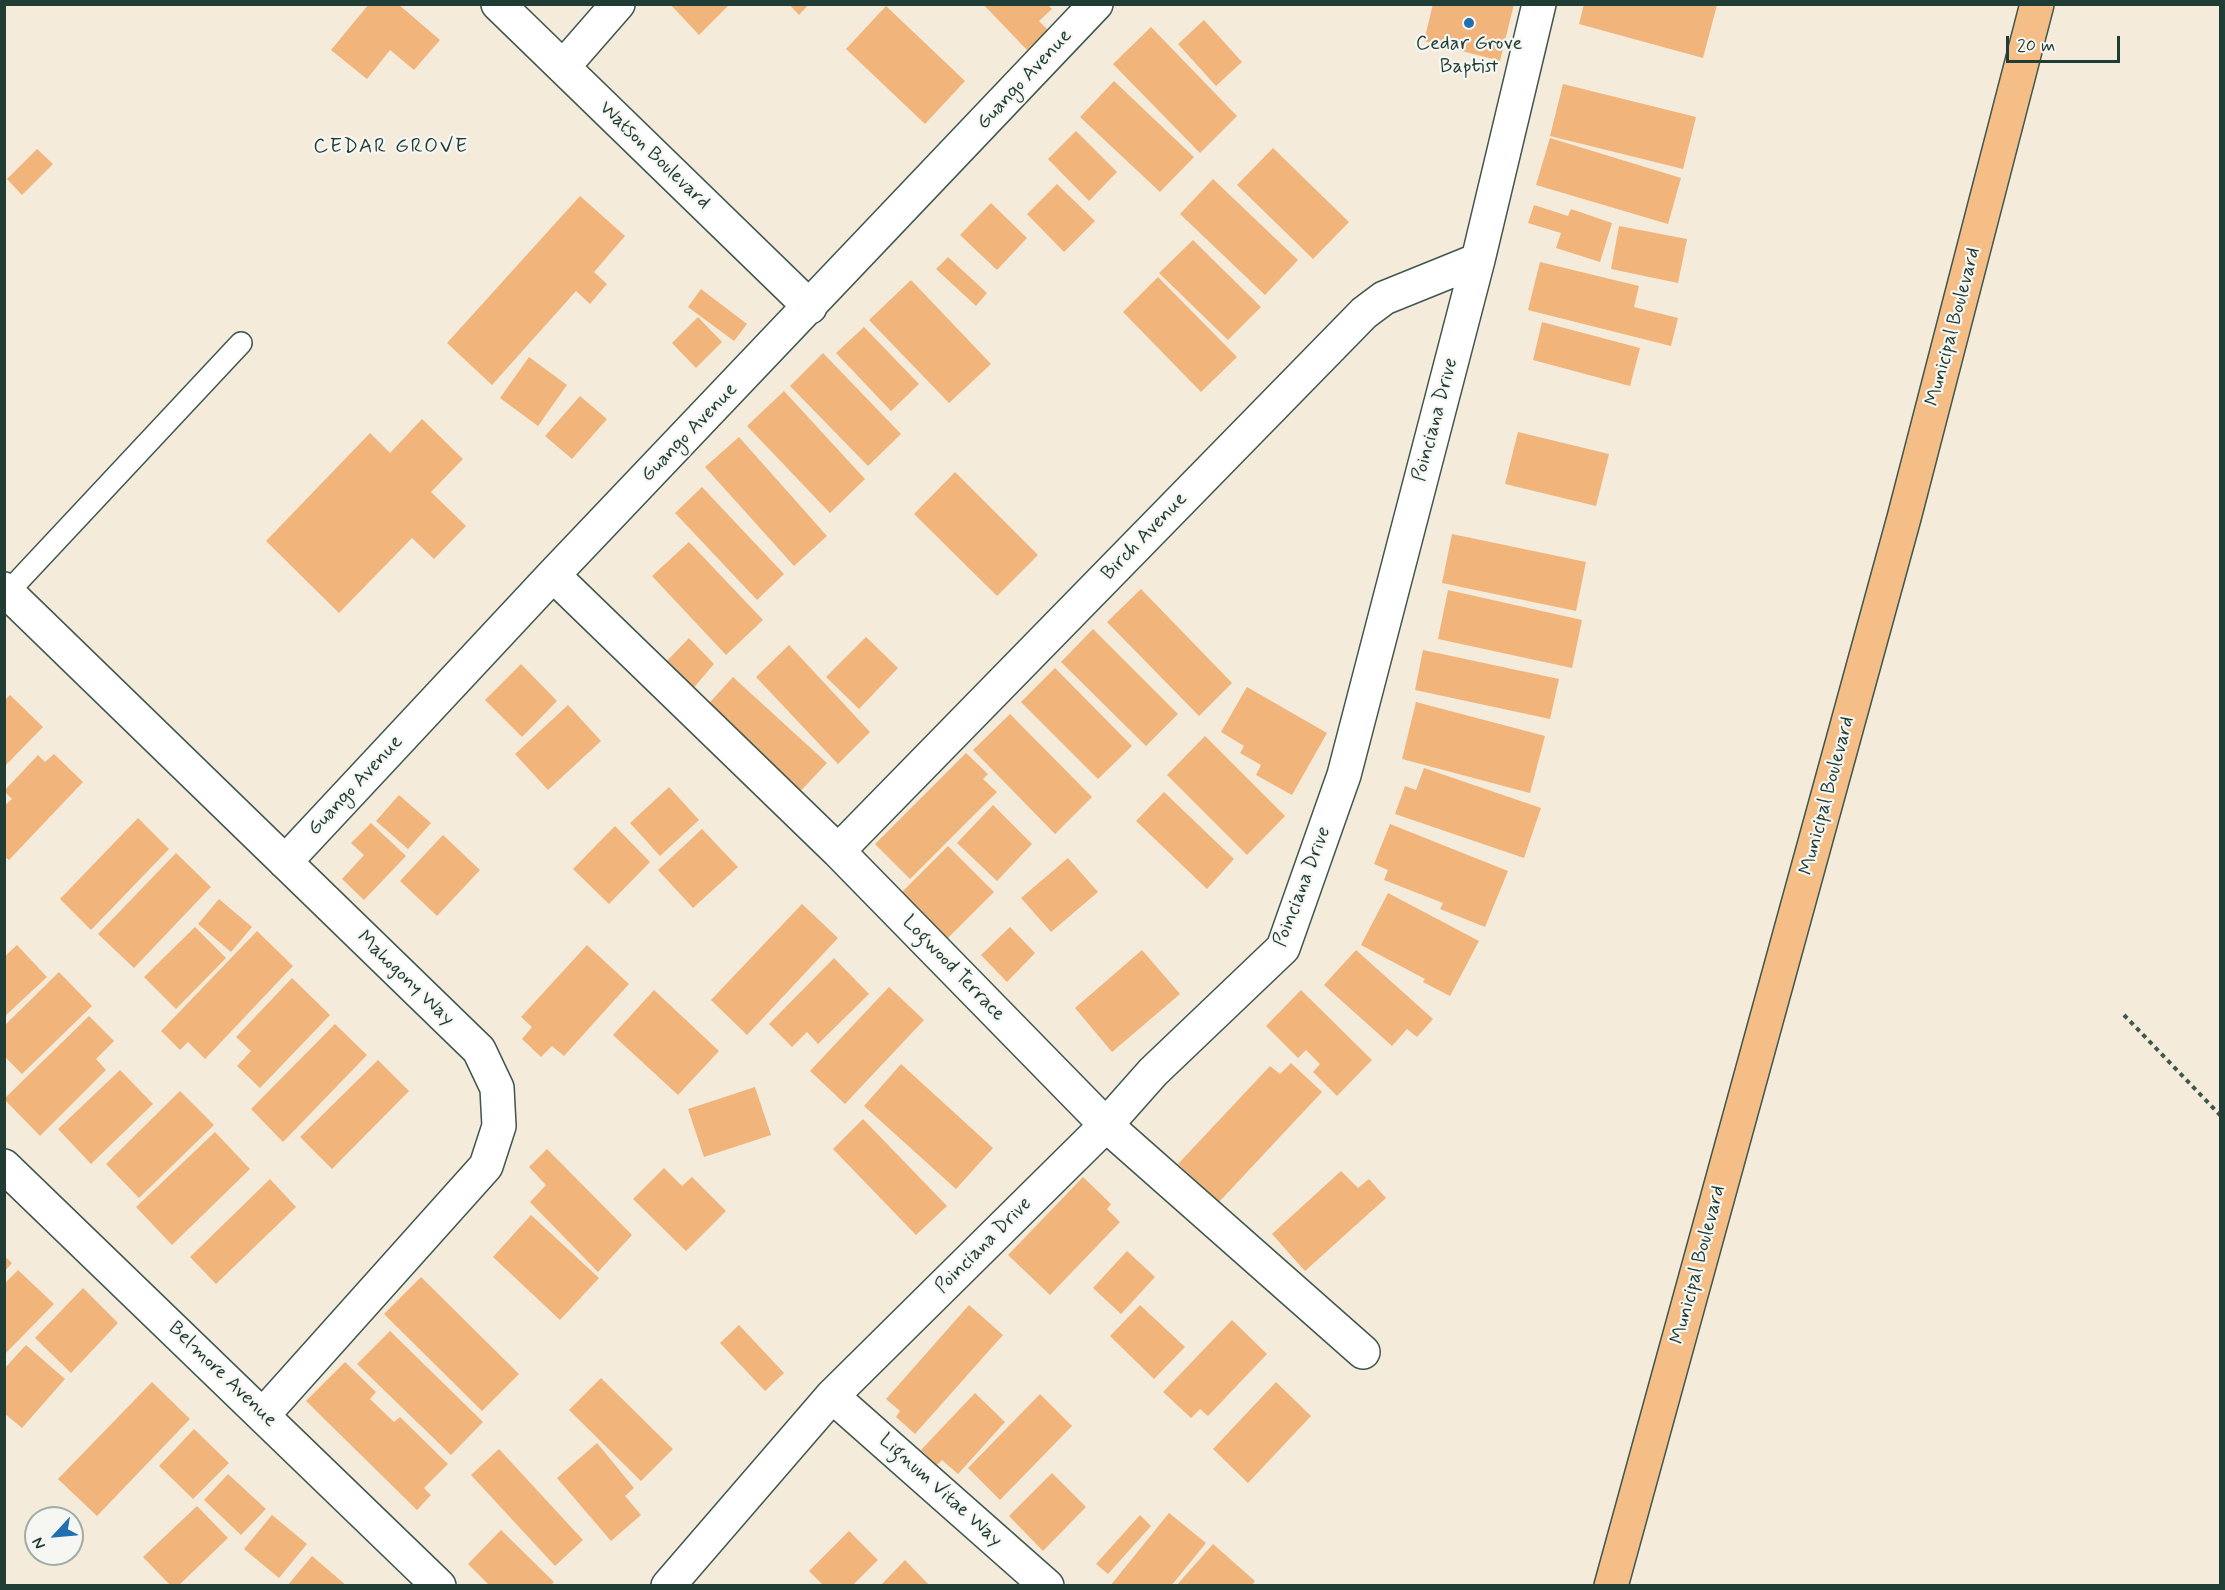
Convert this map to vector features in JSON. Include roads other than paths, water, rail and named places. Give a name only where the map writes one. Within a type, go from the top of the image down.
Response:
[{"type":"main road","name":"Municipal Boulevard","points":[[1611,1586],[1904,518],[2037,4]]},
{"type":"street","name":"Watson Boulevard","points":[[498,4],[810,307]]},
{"type":"street","points":[[563,68],[618,4]]},
{"type":"street","name":"Guango Avenue","points":[[285,862],[553,575],[1096,4]]},
{"type":"street","name":"Poinciana Drive","points":[[668,1586],[832,1396],[1106,1125],[1153,1072],[1283,948],[1344,775],[1478,260],[1539,4]]},
{"type":"street","name":"Birch Avenue","points":[[838,850],[1364,313],[1384,298],[1478,260]]},
{"type":"street","name":"Logwood Terrace","points":[[553,575],[838,850],[1106,1125],[1363,1352]]},
{"type":"street","name":"Mahogony Way","points":[[6,590],[479,1050],[497,1088],[498,1126],[486,1166],[263,1415]]},
{"type":"street","name":"Belmore Avenue","points":[[4,1166],[439,1586]]},
{"type":"street","name":"Lignum Vitae Way","points":[[832,1396],[1047,1586]]},
{"type":"lane","points":[[6,590],[241,343]]},
{"type":"place","name":"Cedar Grove Baptist","points":[[1469,23]]},
{"type":"district","name":"CEDAR GROVE","points":[[391,148]]}]
